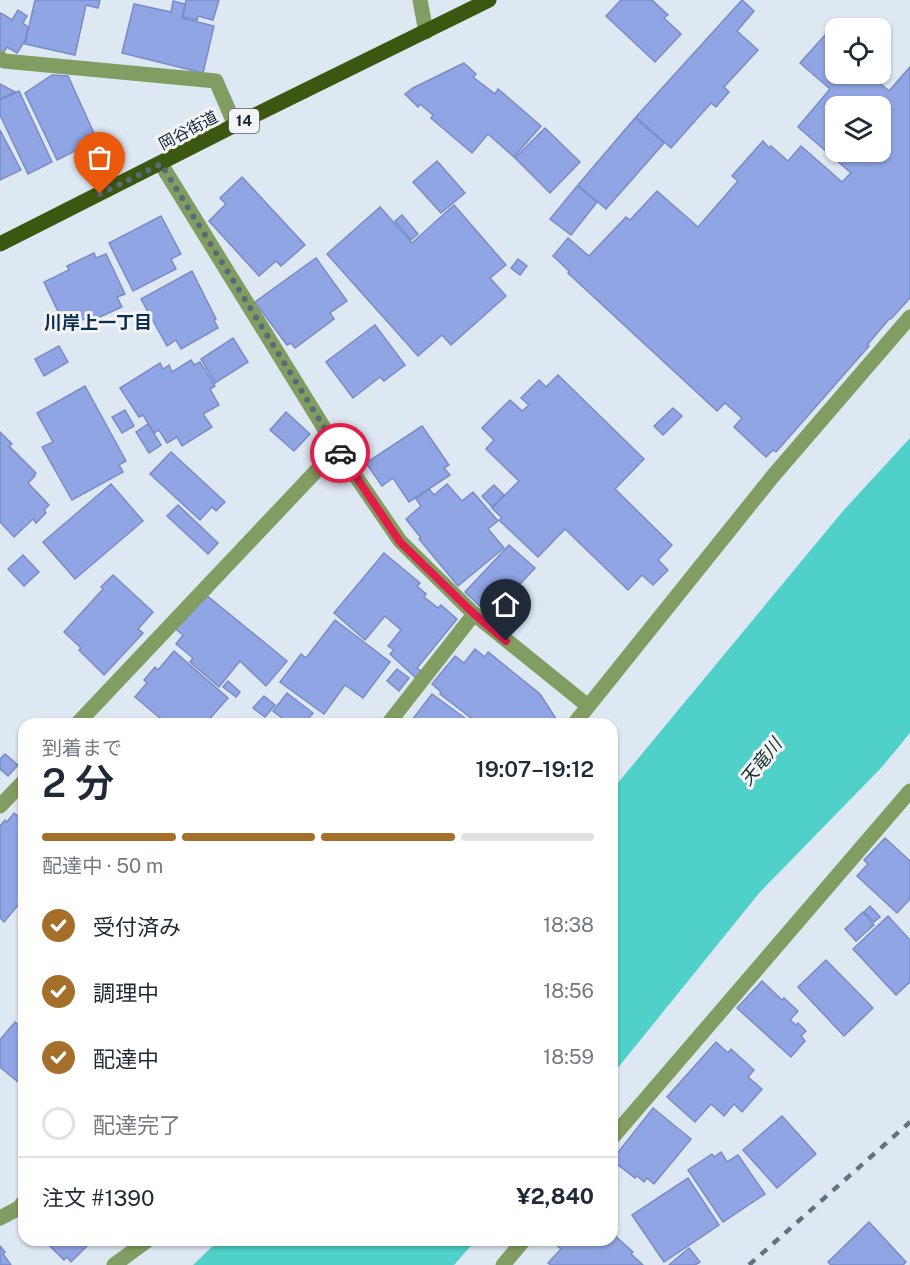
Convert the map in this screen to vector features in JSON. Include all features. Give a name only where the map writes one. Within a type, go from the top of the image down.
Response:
[{"type":"main road","name":"岡谷街道","points":[[0,244],[489,0]]},
{"type":"street","points":[[420,0],[426,32]]},
{"type":"street","points":[[0,58],[4,61],[216,81],[235,125]]},
{"type":"street","points":[[161,164],[337,449],[400,542],[474,614],[588,706]]},
{"type":"street","points":[[579,718],[773,476],[910,317]]},
{"type":"street","points":[[83,718],[337,449]]},
{"type":"street","points":[[393,718],[474,614]]},
{"type":"street","points":[[0,806],[18,787]]},
{"type":"street","points":[[618,1131],[910,791]]},
{"type":"street","points":[[0,1217],[18,1208]]},
{"type":"street","points":[[114,1265],[140,1246]]},
{"type":"street","points":[[503,1265],[519,1246]]},
{"type":"water","name":"天竜川","points":[[910,438],[910,733],[881,768],[760,892],[618,1068],[618,783],[843,511]]},
{"type":"water","points":[[213,1246],[471,1246],[454,1265],[193,1265]]},
{"type":"building","points":[[35,0],[100,0],[98,8],[86,5],[75,55],[25,44]]},
{"type":"building","points":[[186,0],[219,0],[213,20],[198,16],[197,20],[183,17]]},
{"type":"building","points":[[621,0],[652,0],[668,15],[664,18],[681,34],[655,62],[606,16]]},
{"type":"building","points":[[742,0],[754,11],[737,31],[758,50],[724,87],[729,92],[716,107],[711,103],[671,148],[636,117]]},
{"type":"building","points":[[173,1],[185,4],[182,18],[214,26],[203,73],[122,53],[134,4],[171,12]]},
{"type":"building","points":[[18,10],[27,16],[23,23],[28,27],[25,41],[17,53],[7,47],[3,53],[0,51],[0,15],[1,13],[12,20]]},
{"type":"building","points":[[825,35],[825,84],[881,84],[889,91],[910,67],[910,298],[890,318],[867,345],[869,346],[776,452],[773,450],[766,457],[734,427],[742,418],[725,403],[717,411],[568,273],[569,271],[553,256],[568,238],[589,256],[626,217],[630,220],[657,191],[698,227],[738,181],[732,176],[763,141],[788,161],[801,146],[842,182],[851,173],[838,162],[891,162],[891,96],[825,96],[825,150],[798,127],[830,89],[800,63]]},
{"type":"building","points":[[464,63],[476,74],[473,77],[495,94],[498,89],[541,126],[514,157],[488,134],[472,153],[431,118],[433,115],[420,104],[418,107],[405,94]]},
{"type":"building","points":[[52,75],[68,76],[97,140],[57,160],[25,93]]},
{"type":"building","points":[[0,84],[15,92],[0,99]]},
{"type":"building","points":[[19,91],[52,162],[28,174],[0,115],[0,100]]},
{"type":"building","points":[[635,118],[664,143],[606,209],[578,185]]},
{"type":"building","points":[[545,128],[580,162],[550,193],[515,158]]},
{"type":"building","points":[[0,130],[21,170],[0,180]]},
{"type":"building","points":[[437,161],[465,193],[441,213],[413,182]]},
{"type":"building","points":[[242,177],[305,245],[281,266],[276,261],[259,276],[209,221],[226,204],[220,198]]},
{"type":"building","points":[[577,186],[597,202],[571,235],[550,219]]},
{"type":"building","points":[[454,205],[506,265],[490,278],[506,296],[451,345],[442,335],[418,356],[327,254],[380,207],[412,243]]},
{"type":"building","points":[[402,215],[418,234],[411,240],[395,221]]},
{"type":"building","points":[[161,216],[181,254],[171,259],[176,269],[133,291],[109,243]]},
{"type":"building","points":[[94,253],[96,258],[106,254],[125,294],[117,297],[122,307],[91,321],[88,317],[72,325],[69,319],[63,322],[44,282],[69,270],[67,266]]},
{"type":"building","points":[[316,258],[347,301],[330,313],[334,319],[295,348],[291,343],[287,345],[255,302]]},
{"type":"building","points":[[518,259],[527,266],[520,275],[511,268]]},
{"type":"building","points":[[192,271],[216,319],[214,320],[218,328],[181,349],[176,340],[167,346],[141,299]]},
{"type":"building","points":[[375,325],[405,365],[384,381],[380,377],[353,398],[326,362]]},
{"type":"building","points":[[233,338],[248,362],[215,383],[201,359]]},
{"type":"building","points":[[59,346],[68,362],[44,376],[35,359]]},
{"type":"building","points":[[191,360],[194,365],[200,362],[215,386],[210,389],[219,405],[203,414],[212,427],[182,446],[177,437],[167,443],[159,430],[154,433],[143,415],[139,417],[120,388],[160,363],[163,369],[169,365],[172,372]]},
{"type":"building","points":[[558,375],[644,459],[615,489],[672,545],[658,560],[668,570],[653,585],[642,575],[628,590],[565,529],[538,557],[499,520],[502,518],[492,508],[519,481],[486,449],[494,440],[482,428],[510,400],[522,411],[529,405],[521,398],[539,380],[546,387]]},
{"type":"building","points":[[85,386],[126,461],[119,465],[123,472],[72,500],[42,447],[53,442],[37,413]]},
{"type":"building","points":[[673,408],[682,416],[663,435],[654,426]]},
{"type":"building","points":[[125,410],[134,426],[122,433],[112,417]]},
{"type":"building","points":[[286,412],[310,434],[294,451],[270,430]]},
{"type":"building","points":[[148,424],[161,445],[149,453],[136,432]]},
{"type":"building","points":[[422,426],[449,465],[444,468],[450,475],[409,502],[393,478],[382,486],[366,463]]},
{"type":"building","points":[[0,432],[12,444],[9,446],[36,473],[28,483],[49,505],[44,510],[46,513],[36,523],[33,519],[14,537],[0,522]]},
{"type":"building","points":[[171,452],[225,502],[216,511],[212,507],[200,520],[150,474]]},
{"type":"building","points":[[111,484],[143,521],[75,579],[43,542]]},
{"type":"building","points":[[447,484],[462,501],[473,492],[498,521],[488,529],[504,548],[458,586],[419,539],[421,538],[406,519],[421,506],[416,499],[429,489],[434,495]]},
{"type":"building","points":[[494,485],[504,495],[492,507],[482,496]]},
{"type":"building","points":[[178,505],[218,543],[208,554],[167,516]]},
{"type":"building","points":[[509,545],[535,568],[490,616],[465,592]]},
{"type":"building","points":[[384,553],[420,583],[417,586],[426,594],[424,597],[438,608],[441,605],[457,619],[417,668],[421,671],[416,678],[390,654],[394,650],[388,646],[401,630],[385,616],[365,640],[334,613]]},
{"type":"building","points":[[23,555],[39,572],[24,586],[8,569]]},
{"type":"building","points":[[113,575],[153,612],[138,629],[143,633],[104,675],[64,632]]},
{"type":"building","points":[[205,594],[287,661],[266,686],[240,661],[219,687],[190,662],[193,658],[176,644],[183,635],[173,627]]},
{"type":"building","points":[[335,620],[390,662],[363,698],[345,685],[324,714],[280,682],[301,654],[306,658]]},
{"type":"building","points":[[475,649],[485,657],[488,652],[540,694],[555,718],[471,718],[440,694],[441,692],[432,684],[455,656],[464,663]]},
{"type":"building","points":[[174,651],[228,698],[210,718],[160,718],[135,697],[147,683],[144,680],[155,667],[158,670]]},
{"type":"building","points":[[397,669],[409,678],[399,691],[387,681]]},
{"type":"building","points":[[228,681],[240,692],[236,697],[223,687]]},
{"type":"building","points":[[287,693],[313,713],[309,718],[282,718],[273,711]]},
{"type":"building","points":[[432,694],[465,718],[414,718]]},
{"type":"building","points":[[264,696],[275,705],[265,717],[253,708]]},
{"type":"building","points":[[5,754],[18,765],[8,776],[0,769],[0,759]]},
{"type":"building","points":[[14,813],[18,816],[18,905],[4,922],[0,918],[0,826],[5,820],[7,822]]},
{"type":"building","points":[[885,838],[910,861],[910,899],[897,913],[857,876],[868,864],[864,860]]},
{"type":"building","points":[[870,906],[880,917],[874,922],[864,912]]},
{"type":"building","points":[[863,912],[874,925],[856,941],[845,929]]},
{"type":"building","points":[[888,916],[910,940],[910,982],[896,995],[853,949]]},
{"type":"building","points":[[826,960],[873,1008],[844,1036],[798,987]]},
{"type":"building","points":[[762,981],[798,1011],[790,1020],[796,1025],[798,1023],[806,1031],[801,1036],[805,1041],[791,1057],[737,1008]]},
{"type":"building","points":[[15,1022],[18,1024],[18,1082],[0,1067],[0,1040]]},
{"type":"building","points":[[716,1042],[728,1053],[731,1049],[754,1070],[748,1077],[762,1089],[742,1112],[734,1104],[724,1116],[711,1104],[695,1122],[667,1097]]},
{"type":"building","points":[[653,1108],[691,1139],[654,1184],[647,1178],[644,1182],[637,1176],[635,1178],[618,1165],[618,1152]]},
{"type":"building","points":[[782,1116],[816,1154],[777,1188],[743,1150]]},
{"type":"building","points":[[721,1152],[727,1162],[738,1155],[765,1194],[723,1222],[688,1170],[712,1154],[714,1157]]},
{"type":"building","points":[[688,1178],[719,1225],[664,1262],[632,1215]]},
{"type":"building","points":[[869,1222],[906,1262],[903,1265],[831,1265],[828,1262]]},
{"type":"building","points":[[618,1238],[643,1265],[551,1265],[548,1263],[561,1249],[558,1246],[618,1246]]},
{"type":"building","points":[[0,1246],[5,1252],[3,1254],[11,1265],[0,1265]]},
{"type":"building","points":[[50,1246],[87,1246],[71,1262],[67,1257],[64,1260]]},
{"type":"building","points":[[689,1248],[700,1262],[695,1265],[669,1265]]},
{"type":"railway","points":[[749,1265],[910,1122]]},
{"type":"way so far","points":[[100,194],[161,164],[340,453]]},
{"type":"district","name":"川岸上一丁目","points":[[98,323]]},
{"type":"route","points":[[340,453],[400,542],[474,614],[506,641]]}]
